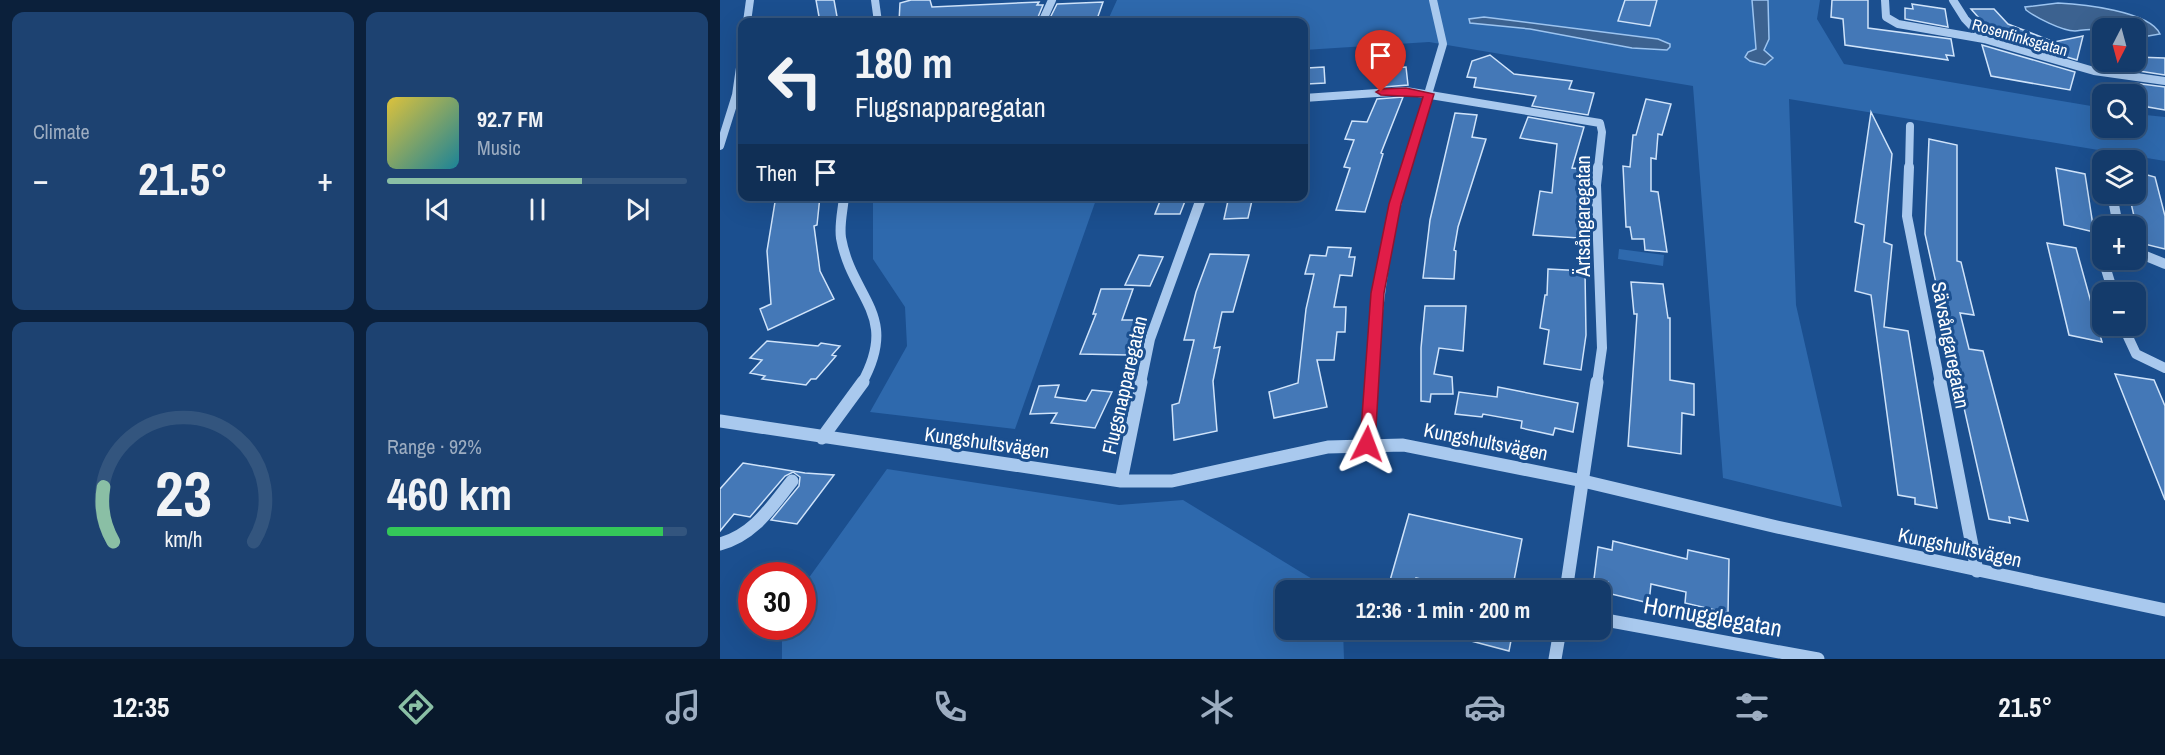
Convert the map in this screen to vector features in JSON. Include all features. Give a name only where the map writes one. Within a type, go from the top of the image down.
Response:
[{"type":"street","points":[[748,18],[750,0]]},
{"type":"street","points":[[875,0],[877,18]]},
{"type":"street","points":[[1044,18],[1052,0]]},
{"type":"street","points":[[1367,444],[1378,293],[1395,204],[1443,44],[1434,0]]},
{"type":"street","name":"Rosenfinksgatan","points":[[1885,0],[1886,17],[1893,22],[1984,39],[2078,68],[2165,81]]},
{"type":"street","points":[[1953,0],[1965,18],[1984,39]]},
{"type":"street","points":[[720,146],[738,91]]},
{"type":"street","points":[[1308,98],[1395,91],[1429,94]]},
{"type":"street","name":"Ärtsångaregatan","points":[[1429,94],[1600,123],[1602,132],[1596,186],[1603,337],[1583,481]]},
{"type":"street","name":"Sävsångaregatan","points":[[1910,126],[1907,216],[1977,571]]},
{"type":"street","points":[[822,438],[868,371],[877,347],[876,318],[853,274],[840,237],[844,201]]},
{"type":"street","name":"Flugsnapparegatan","points":[[1121,481],[1150,339],[1200,201]]},
{"type":"street","points":[[2146,256],[2165,264]]},
{"type":"street","points":[[2126,336],[2129,348],[2136,356],[2165,368]]},
{"type":"street","name":"Kungshultsvägen","points":[[720,421],[1121,481],[1172,481],[1328,447],[1367,444],[1437,450],[1977,571],[2165,610]]},
{"type":"street","points":[[720,544],[741,538],[752,530],[792,481]]},
{"type":"street","points":[[1568,580],[1583,481]]},
{"type":"street","name":"Hornugglegatan","points":[[1611,622],[1818,659]]},
{"type":"street","points":[[1555,659],[1558,640]]},
{"type":"shaded area","points":[[1117,0],[1820,0],[1817,19],[1844,64],[2092,106],[2092,138],[2146,138],[2146,115],[2165,117],[2165,161],[2146,158],[2146,150],[2098,150],[1789,99],[1796,305],[1842,507],[1723,478],[1693,86],[1429,42],[1308,50],[1308,18],[1109,18]]},
{"type":"shaded area","points":[[1752,0],[1768,0],[1769,39],[1764,50],[1773,58],[1765,65],[1750,61],[1745,57],[1748,52],[1756,49]]},
{"type":"shaded area","points":[[2058,3],[2082,5],[2114,10],[2138,18],[2092,18],[2092,29],[2075,31],[2042,20],[2025,7]]},
{"type":"shaded area","points":[[1484,17],[1658,39],[1670,44],[1670,47],[1667,50],[1632,48],[1530,29],[1470,23],[1469,19]]},
{"type":"shaded area","points":[[2146,22],[2154,26],[2160,34],[2146,36]]},
{"type":"shaded area","points":[[873,201],[1096,201],[1015,429],[870,412],[907,346],[905,307],[873,259]]},
{"type":"shaded area","points":[[1619,249],[1664,255],[1663,266],[1618,259]]},
{"type":"shaded area","points":[[887,469],[1119,505],[1183,500],[1314,580],[1275,580],[1275,640],[1343,640],[1344,659],[782,659],[782,640],[816,640],[816,568]]},
{"type":"building","points":[[816,0],[834,0],[837,18],[819,18]]},
{"type":"building","points":[[911,0],[930,0],[932,7],[1039,2],[1037,5],[1043,5],[1038,18],[899,18],[900,3]]},
{"type":"building","points":[[1625,0],[1657,0],[1650,26],[1618,21]]},
{"type":"building","points":[[1832,0],[1868,0],[1868,28],[1951,39],[1954,56],[1946,55],[1948,60],[1845,45],[1843,19],[1831,17]]},
{"type":"building","points":[[1103,2],[1097,18],[1050,18],[1057,4]]},
{"type":"building","points":[[1912,4],[1945,9],[1948,27],[1905,19],[1905,8],[1913,9]]},
{"type":"building","points":[[1971,9],[1994,9],[2008,24],[2054,42],[2083,36],[2077,60],[1995,36]]},
{"type":"building","points":[[1982,45],[2075,72],[2070,90],[1991,76]]},
{"type":"building","points":[[1490,55],[1514,74],[1572,81],[1569,89],[1594,93],[1588,115],[1532,106],[1536,96],[1474,87],[1476,78],[1467,77],[1472,61]]},
{"type":"building","points":[[2146,57],[2165,58],[2165,75],[2146,72]]},
{"type":"building","points":[[1324,67],[1325,83],[1308,84],[1308,68]]},
{"type":"building","points":[[1406,67],[1408,85],[1383,87],[1391,68]]},
{"type":"building","points":[[2146,85],[2165,87],[2165,110],[2148,107]]},
{"type":"building","points":[[1403,97],[1381,153],[1383,154],[1365,212],[1336,210],[1350,168],[1344,167],[1354,140],[1345,139],[1352,121],[1367,122],[1377,99]]},
{"type":"building","points":[[1646,99],[1671,104],[1662,135],[1658,134],[1656,159],[1651,158],[1651,191],[1658,192],[1667,252],[1645,250],[1644,239],[1632,239],[1630,227],[1626,227],[1623,166],[1630,167],[1633,135],[1636,135]]},
{"type":"building","points":[[1871,112],[1892,154],[1884,242],[1892,245],[1884,327],[1908,331],[1937,508],[1915,504],[1915,498],[1898,495],[1871,295],[1855,291],[1864,225],[1855,222]]},
{"type":"building","points":[[1455,113],[1477,115],[1472,137],[1486,139],[1458,227],[1454,250],[1456,251],[1454,279],[1423,278],[1430,220]]},
{"type":"building","points":[[1528,117],[1584,127],[1572,168],[1582,169],[1579,195],[1579,238],[1533,235],[1540,191],[1552,193],[1557,144],[1520,138]]},
{"type":"building","points":[[1929,139],[1957,145],[1957,261],[1961,262],[1974,315],[1960,313],[1969,349],[1983,351],[2028,521],[2009,517],[2010,523],[1989,519],[1925,234]]},
{"type":"building","points":[[2056,168],[2085,174],[2092,232],[2064,225]]},
{"type":"building","points":[[2146,175],[2155,177],[2165,216],[2165,249],[2146,244],[2146,216],[2134,216],[2131,204],[2146,204]]},
{"type":"building","points":[[775,201],[819,201],[817,225],[814,226],[820,271],[834,299],[768,330],[760,309],[771,304],[767,251]]},
{"type":"building","points":[[1160,201],[1185,201],[1180,214],[1155,214]]},
{"type":"building","points":[[1228,201],[1252,201],[1248,218],[1224,219]]},
{"type":"building","points":[[2047,243],[2076,248],[2092,306],[2092,336],[2100,336],[2102,342],[2069,335]]},
{"type":"building","points":[[1328,247],[1351,248],[1349,257],[1355,257],[1352,276],[1340,275],[1334,307],[1346,307],[1345,332],[1337,332],[1334,360],[1317,360],[1327,407],[1274,418],[1269,392],[1298,383],[1306,309],[1314,274],[1305,274],[1310,255],[1326,256]]},
{"type":"building","points":[[1210,254],[1249,255],[1233,312],[1222,312],[1214,348],[1220,347],[1213,381],[1217,431],[1174,440],[1172,405],[1179,403],[1194,340],[1184,340],[1196,292]]},
{"type":"building","points":[[1139,255],[1163,257],[1150,286],[1125,285]]},
{"type":"building","points":[[1548,269],[1585,271],[1586,335],[1581,370],[1544,364],[1549,330],[1540,328],[1545,295],[1547,295]]},
{"type":"building","points":[[1631,282],[1663,284],[1668,318],[1670,318],[1670,380],[1694,384],[1694,415],[1682,413],[1681,454],[1628,446],[1637,314],[1634,314]]},
{"type":"building","points":[[1101,289],[1133,289],[1122,320],[1140,320],[1128,355],[1080,354],[1096,314],[1093,314]]},
{"type":"building","points":[[1425,306],[1466,306],[1463,351],[1439,348],[1434,374],[1452,377],[1453,394],[1431,394],[1430,402],[1421,401],[1421,348]]},
{"type":"building","points":[[767,341],[840,346],[832,355],[836,356],[816,379],[811,379],[806,385],[762,379],[765,376],[750,373],[762,360],[750,358]]},
{"type":"building","points":[[2115,374],[2154,380],[2165,406],[2165,500]]},
{"type":"building","points":[[1059,385],[1055,397],[1086,401],[1092,390],[1112,392],[1095,428],[1051,423],[1057,413],[1030,414],[1039,386]]},
{"type":"building","points":[[1498,387],[1578,403],[1573,432],[1555,428],[1553,435],[1521,428],[1522,421],[1483,414],[1482,417],[1455,414],[1459,392],[1497,397]]},
{"type":"building","points":[[743,463],[805,473],[834,475],[797,524],[771,520],[799,486],[800,477],[793,472],[785,476],[750,517],[734,514],[720,531],[720,489]]},
{"type":"building","points":[[1409,514],[1522,539],[1514,580],[1425,580],[1416,578],[1415,580],[1390,580]]},
{"type":"building","points":[[1613,541],[1687,559],[1688,550],[1729,559],[1728,613],[1685,603],[1686,592],[1651,584],[1649,603],[1611,594],[1611,580],[1594,579],[1598,547],[1612,550]]},
{"type":"building","points":[[1467,640],[1511,640],[1509,651]]},
{"type":"route","points":[[1367,444],[1378,293],[1395,204],[1429,94],[1406,91],[1381,92]]}]
